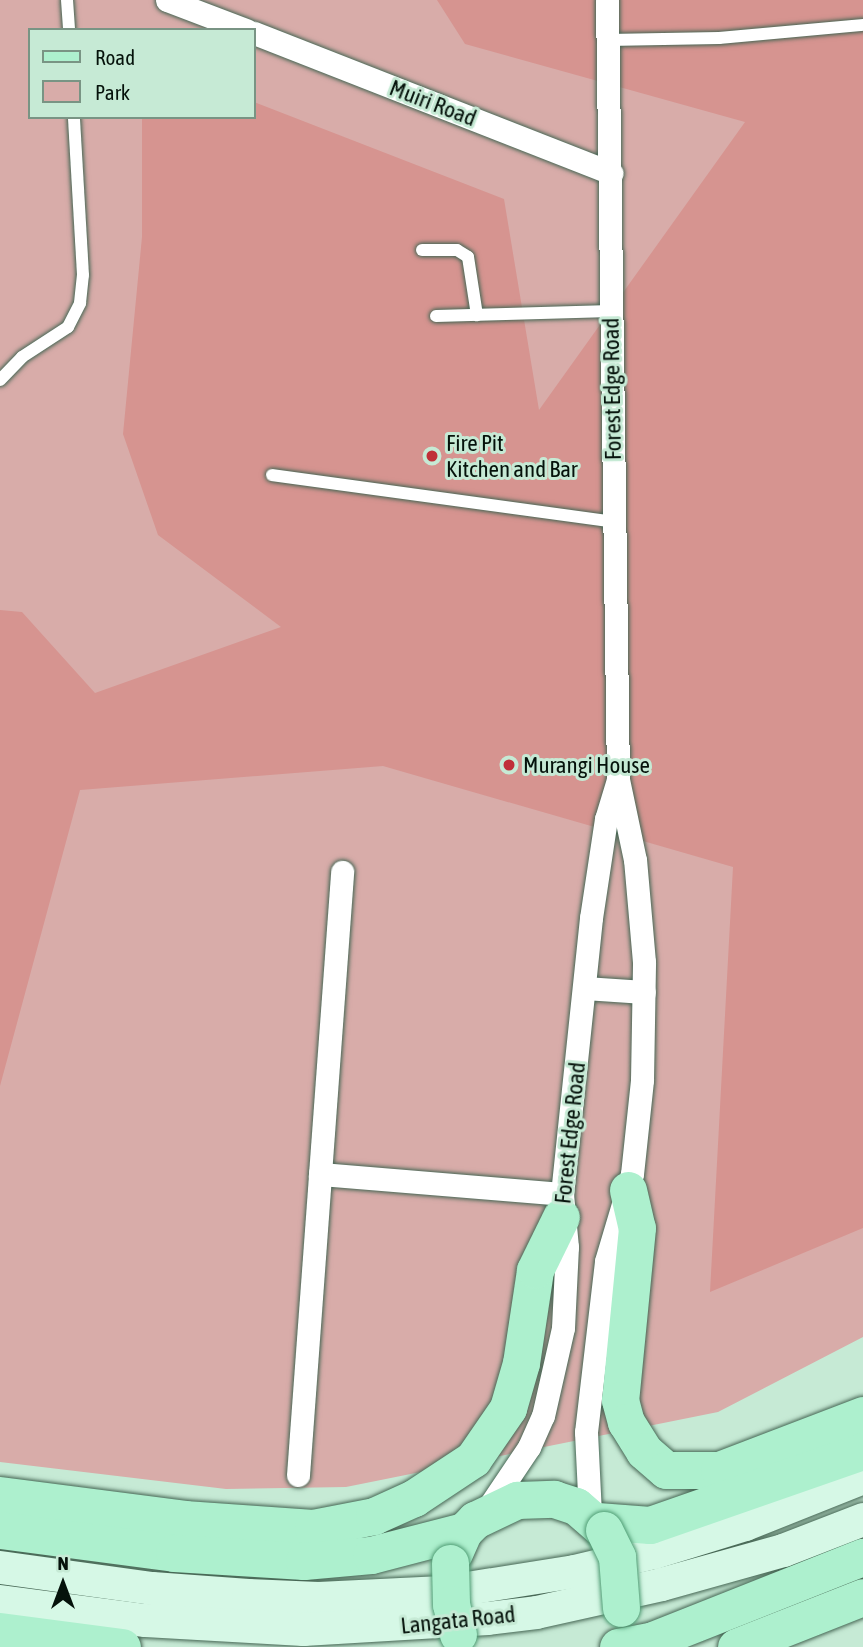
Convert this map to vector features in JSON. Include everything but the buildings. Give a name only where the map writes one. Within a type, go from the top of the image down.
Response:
[{"type":"main road","points":[[628,1190],[637,1228],[620,1400],[626,1422],[644,1451],[666,1469],[719,1470],[863,1415]]},
{"type":"main road","points":[[0,1496],[184,1519],[313,1528],[374,1516],[414,1498],[473,1459],[508,1408],[521,1363],[535,1270],[562,1206]]},
{"type":"main road","points":[[0,1530],[174,1553],[304,1561],[371,1555],[467,1536],[517,1500],[536,1497],[597,1522],[650,1525],[863,1451]]},
{"type":"main road","name":"Langata Road","points":[[0,1567],[248,1595],[409,1594],[574,1571],[654,1552],[745,1524],[863,1477]]},
{"type":"main road","name":"Langata Road","points":[[0,1601],[133,1619],[303,1629],[488,1618],[536,1612],[661,1584],[783,1550],[863,1519]]},
{"type":"main road","points":[[597,1522],[617,1557],[621,1608],[608,1647]]},
{"type":"main road","points":[[462,1641],[451,1604],[467,1536]]},
{"type":"main road","points":[[618,1647],[653,1640],[863,1558]]},
{"type":"main road","points":[[736,1647],[863,1597]]},
{"type":"main road","points":[[0,1631],[122,1647]]},
{"type":"street","points":[[167,0],[241,28]]},
{"type":"street","name":"Forest Edge Road","points":[[597,1522],[584,1446],[609,1247],[628,1190],[642,1080],[644,992],[640,894],[618,779],[611,311],[612,173],[607,0]]},
{"type":"street","name":"Muiri Road","points":[[256,34],[612,173]]},
{"type":"street","name":"Forest Edge Road","points":[[467,1536],[529,1447],[550,1394],[567,1286],[562,1206],[585,988],[601,844],[618,779]]},
{"type":"street","points":[[298,1475],[342,872]]},
{"type":"street","points":[[585,988],[644,992]]},
{"type":"street","points":[[320,1174],[562,1206]]},
{"type":"lane","points":[[67,0],[69,28]]},
{"type":"lane","points":[[608,40],[719,38],[863,25]]},
{"type":"lane","points":[[0,380],[22,357],[68,327],[80,303],[83,275],[74,119]]},
{"type":"lane","points":[[422,250],[457,250],[468,257],[477,315]]},
{"type":"lane","points":[[436,316],[611,311]]},
{"type":"lane","points":[[272,475],[614,522]]},
{"type":"green space","points":[[0,0],[863,0],[863,1337],[718,1412],[346,1487],[226,1489],[0,1462]]},
{"type":"shaded area","points":[[437,0],[863,0],[863,1228],[710,1292],[733,867],[383,766],[80,790],[0,1086],[0,610],[22,612],[95,693],[281,627],[158,535],[123,434],[142,237],[142,119],[256,119],[256,103],[504,199],[539,410],[745,122],[465,44]]},
{"type":"place","name":"Fire Pit Kitchen and Bar","points":[[432,456]]},
{"type":"place","name":"Murangi House","points":[[509,765]]}]
